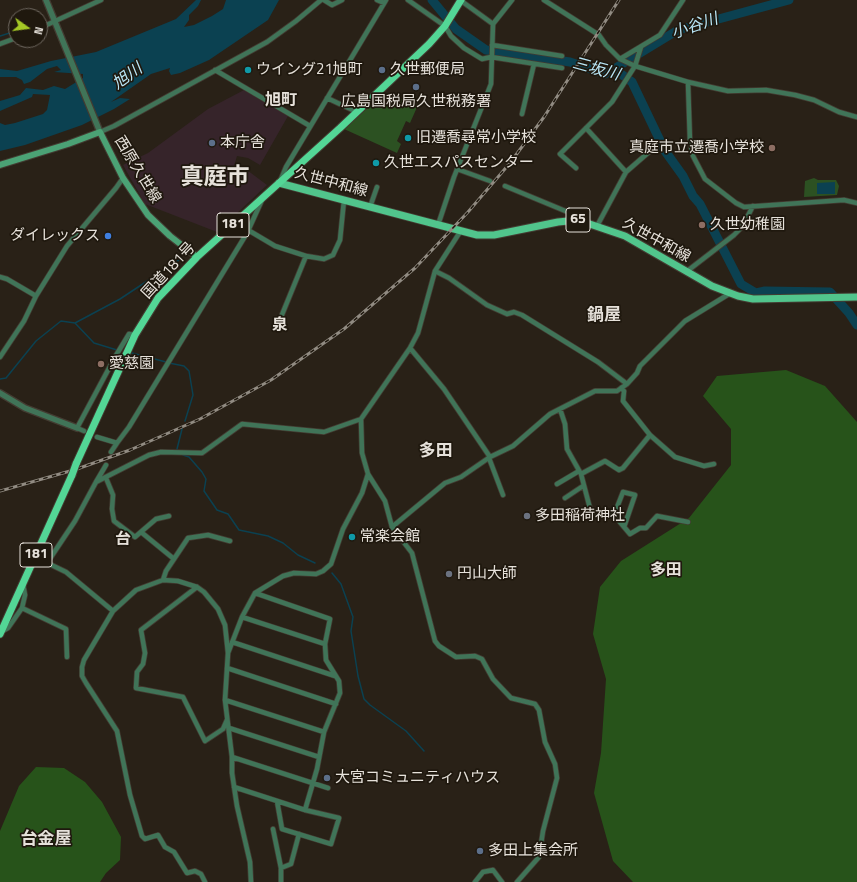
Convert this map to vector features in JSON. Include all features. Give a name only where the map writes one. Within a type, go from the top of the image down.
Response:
[{"type":"highway","name":"国道181号","points":[[0,634],[2,622],[23,583],[135,335],[158,298],[198,257],[279,183],[288,170],[357,112],[429,44],[444,26],[461,0]]},
{"type":"main road","name":"西原久世線","points":[[0,165],[100,132],[123,178],[148,215],[170,236],[198,257]]},
{"type":"main road","name":"久世中和線","points":[[279,183],[460,232],[494,235],[558,222],[578,220],[625,236],[686,272],[729,294],[753,299],[857,297]]},
{"type":"street","points":[[46,0],[100,132],[114,126],[267,42],[322,0],[332,5],[342,0]]},
{"type":"street","points":[[48,25],[101,0]]},
{"type":"street","points":[[288,170],[310,126],[385,2],[377,0]]},
{"type":"street","points":[[408,0],[444,26],[451,36],[464,48],[482,58],[491,57],[562,68]]},
{"type":"street","points":[[461,0],[493,24]]},
{"type":"street","points":[[438,225],[457,169],[491,84],[493,24],[512,0]]},
{"type":"street","points":[[544,0],[599,35],[606,45],[620,59],[635,66],[688,82],[728,91],[766,90],[814,100],[839,112],[857,117]]},
{"type":"street","points":[[620,59],[660,35],[683,0]]},
{"type":"street","points":[[492,45],[562,56]]},
{"type":"street","points":[[576,168],[560,154],[612,102],[635,66],[641,47]]},
{"type":"street","points":[[522,114],[534,64]]},
{"type":"street","points":[[215,70],[310,126]]},
{"type":"street","points":[[688,82],[690,142],[693,156],[705,179],[736,204],[744,207],[844,200],[857,203]]},
{"type":"street","points":[[327,98],[357,112]]},
{"type":"street","points":[[586,128],[626,172]]},
{"type":"street","points":[[597,226],[626,172],[649,152]]},
{"type":"street","points":[[457,169],[490,181]]},
{"type":"street","points":[[0,357],[24,321],[36,296],[67,246],[123,178]]},
{"type":"street","points":[[505,186],[575,215],[578,220]]},
{"type":"street","points":[[370,207],[377,187]]},
{"type":"street","points":[[111,452],[133,420],[248,230],[263,198]]},
{"type":"street","points":[[248,230],[275,246],[306,256],[324,259],[333,255],[340,240],[344,200]]},
{"type":"street","points":[[686,272],[734,235],[742,227],[753,206]]},
{"type":"street","points":[[96,482],[149,455],[161,452],[202,453],[242,424],[324,432],[361,419],[410,348],[418,333],[435,271],[460,232]]},
{"type":"street","points":[[280,322],[306,256]]},
{"type":"street","points":[[435,271],[449,278],[487,305],[507,314],[514,312],[522,315],[598,362],[627,384]]},
{"type":"street","points":[[0,277],[7,279],[36,296]]},
{"type":"street","points":[[392,527],[445,483],[461,477],[490,458],[513,446],[550,414],[595,391],[609,392],[621,388],[627,384],[637,373],[640,366],[685,321],[729,294]]},
{"type":"street","points":[[77,428],[129,334],[135,335]]},
{"type":"street","points":[[410,348],[444,389],[490,458],[503,495]]},
{"type":"street","points":[[621,388],[624,391],[622,401],[650,435],[675,456],[704,466],[714,464]]},
{"type":"street","points":[[0,393],[25,408],[84,431]]},
{"type":"street","points":[[560,409],[565,424],[567,449],[580,473],[592,516],[614,515]]},
{"type":"street","points":[[361,419],[362,453],[368,474],[385,501],[392,527],[412,553],[435,640],[439,646],[456,658],[475,656],[482,659],[493,679],[511,698],[535,704],[539,710],[546,742],[555,764],[557,778],[543,831],[539,857],[517,882]]},
{"type":"street","points":[[557,484],[605,461],[619,470],[623,468],[650,435]]},
{"type":"street","points":[[97,437],[117,442]]},
{"type":"street","points":[[47,563],[75,521],[106,465]]},
{"type":"street","points":[[228,654],[242,617],[255,593],[283,576],[294,573],[316,574],[323,571],[331,564],[344,529],[362,493],[368,474]]},
{"type":"street","points":[[106,478],[113,495],[112,509],[114,521],[135,537],[156,519],[169,516]]},
{"type":"street","points":[[565,498],[583,486]]},
{"type":"street","points":[[614,515],[623,492],[635,495],[624,527]]},
{"type":"street","points":[[614,515],[630,534],[640,528],[646,528],[657,516],[688,522]]},
{"type":"street","points":[[141,532],[174,559]]},
{"type":"street","points":[[163,580],[166,571],[188,538],[208,535],[230,541]]},
{"type":"street","points":[[35,556],[66,572],[114,611]]},
{"type":"street","points":[[205,882],[201,874],[196,871],[187,873],[174,852],[165,847],[158,835],[145,839],[142,836],[130,795],[117,731],[82,676],[84,660],[114,611],[136,590],[163,580],[178,581],[197,587],[204,592],[218,609],[226,625],[228,654],[225,700],[234,787],[250,862],[251,882]]},
{"type":"street","points":[[0,634],[8,628],[22,608],[25,595],[23,583]]},
{"type":"street","points":[[197,587],[141,630],[145,653],[143,664],[137,672],[136,688],[183,697],[205,741],[223,730],[227,720]]},
{"type":"street","points":[[255,593],[330,619],[325,644],[326,660],[337,676],[340,686],[336,704],[324,732],[313,784],[305,810]]},
{"type":"street","points":[[22,608],[66,629],[67,657]]},
{"type":"street","points":[[242,617],[325,644]]},
{"type":"street","points":[[232,642],[337,676]]},
{"type":"street","points":[[227,668],[336,704]]},
{"type":"street","points":[[225,700],[324,732]]},
{"type":"street","points":[[229,728],[319,756]]},
{"type":"street","points":[[232,758],[328,788]]},
{"type":"street","points":[[234,787],[305,810],[339,818],[331,844],[282,829],[277,801]]},
{"type":"street","points":[[273,829],[281,868],[281,882]]},
{"type":"street","points":[[281,868],[291,864],[298,834]]},
{"type":"street","points":[[475,882],[483,872],[492,870],[502,882]]},
{"type":"shaded area","points":[[244,90],[288,116],[260,165],[248,158],[237,156],[234,166],[247,170],[267,185],[217,232],[145,204],[123,165],[148,153],[208,109]]},
{"type":"green space","points":[[384,93],[418,105],[410,123],[406,121],[397,141],[401,144],[397,153],[344,129]]},
{"type":"green space","points":[[814,178],[818,180],[836,180],[839,186],[837,195],[804,197],[805,181]]},
{"type":"green space","points":[[786,370],[825,386],[857,422],[857,882],[633,882],[613,861],[594,793],[601,753],[606,679],[593,634],[600,587],[621,561],[689,518],[731,465],[731,429],[703,396],[717,376]]},
{"type":"green space","points":[[36,767],[64,768],[85,782],[102,802],[121,837],[120,860],[106,873],[100,882],[0,882],[0,831],[19,786]]},
{"type":"water","name":"旭川","points":[[196,0],[201,0],[198,6],[189,15],[189,20],[184,27],[194,25],[223,9],[226,0],[279,0],[268,20],[209,60],[180,73],[171,75],[169,71],[170,68],[151,74],[111,102],[120,98],[130,99],[114,109],[82,125],[25,145],[0,151],[0,123],[5,125],[15,123],[43,114],[47,110],[50,95],[33,94],[32,97],[0,111],[0,101],[20,95],[26,88],[43,90],[54,86],[65,89],[83,78],[83,74],[54,72],[61,70],[57,66],[47,69],[30,82],[24,84],[22,80],[16,77],[0,77],[0,69],[17,71],[51,61],[96,52],[176,19]]},
{"type":"water","points":[[835,182],[835,194],[817,194],[817,183]]},
{"type":"waterway","name":"三坂川","points":[[432,0],[456,29],[486,50],[570,62],[605,74],[609,72],[621,74],[632,82],[665,151],[683,176],[693,196],[700,204],[741,284],[756,293],[765,291],[830,292],[849,313],[857,325]]},
{"type":"waterway","name":"小谷川","points":[[609,72],[678,30],[789,0]]},
{"type":"waterway","points":[[0,36],[8,34]]},
{"type":"waterway","points":[[75,323],[120,299],[182,258]]},
{"type":"waterway","points":[[0,379],[6,378],[36,341],[61,321],[75,323],[94,343],[117,350]]},
{"type":"waterway","points":[[132,353],[166,362]]},
{"type":"waterway","points":[[169,363],[184,366],[189,371],[193,395],[185,421]]},
{"type":"waterway","points":[[177,449],[182,429]]},
{"type":"waterway","points":[[183,455],[189,457],[202,472],[206,479],[204,491],[217,510],[228,514],[239,530],[268,536],[283,543],[298,555],[315,563]]},
{"type":"waterway","points":[[332,573],[341,584],[353,617],[351,631],[358,676],[364,699],[406,731],[424,751]]},
{"type":"railway","points":[[0,491],[77,469],[130,450],[200,419],[271,380],[344,329],[415,268],[468,212],[510,163],[544,117],[619,0]]},
{"type":"place","name":"ウイング21旭町","points":[[248,70]]},
{"type":"place","name":"久世郵便局","points":[[382,70]]},
{"type":"place","name":"広島国税局久世税務署","points":[[416,87]]},
{"type":"place","name":"旧遷喬尋常小学校","points":[[408,138]]},
{"type":"place","name":"本庁舎","points":[[212,143]]},
{"type":"place","name":"真庭市立遷喬小学校","points":[[772,148]]},
{"type":"place","name":"久世エスパスセンター","points":[[376,163]]},
{"type":"place","name":"久世幼稚園","points":[[702,225]]},
{"type":"place","name":"ダイレックス","points":[[108,236]]},
{"type":"place","name":"愛慈園","points":[[101,364]]},
{"type":"place","name":"多田稲荷神社","points":[[527,516]]},
{"type":"place","name":"常楽会館","points":[[352,537]]},
{"type":"place","name":"円山大師","points":[[449,574]]},
{"type":"place","name":"大宮コミュニティハウス","points":[[327,778]]},
{"type":"place","name":"多田上集会所","points":[[480,851]]},
{"type":"district","name":"旭町","points":[[281,101]]},
{"type":"district","name":"真庭市","points":[[215,178]]},
{"type":"district","name":"鍋屋","points":[[604,316]]},
{"type":"district","name":"泉","points":[[280,326]]},
{"type":"district","name":"多田","points":[[436,452]]},
{"type":"district","name":"台","points":[[123,540]]},
{"type":"district","name":"多田","points":[[666,571]]},
{"type":"district","name":"台金屋","points":[[46,840]]}]
